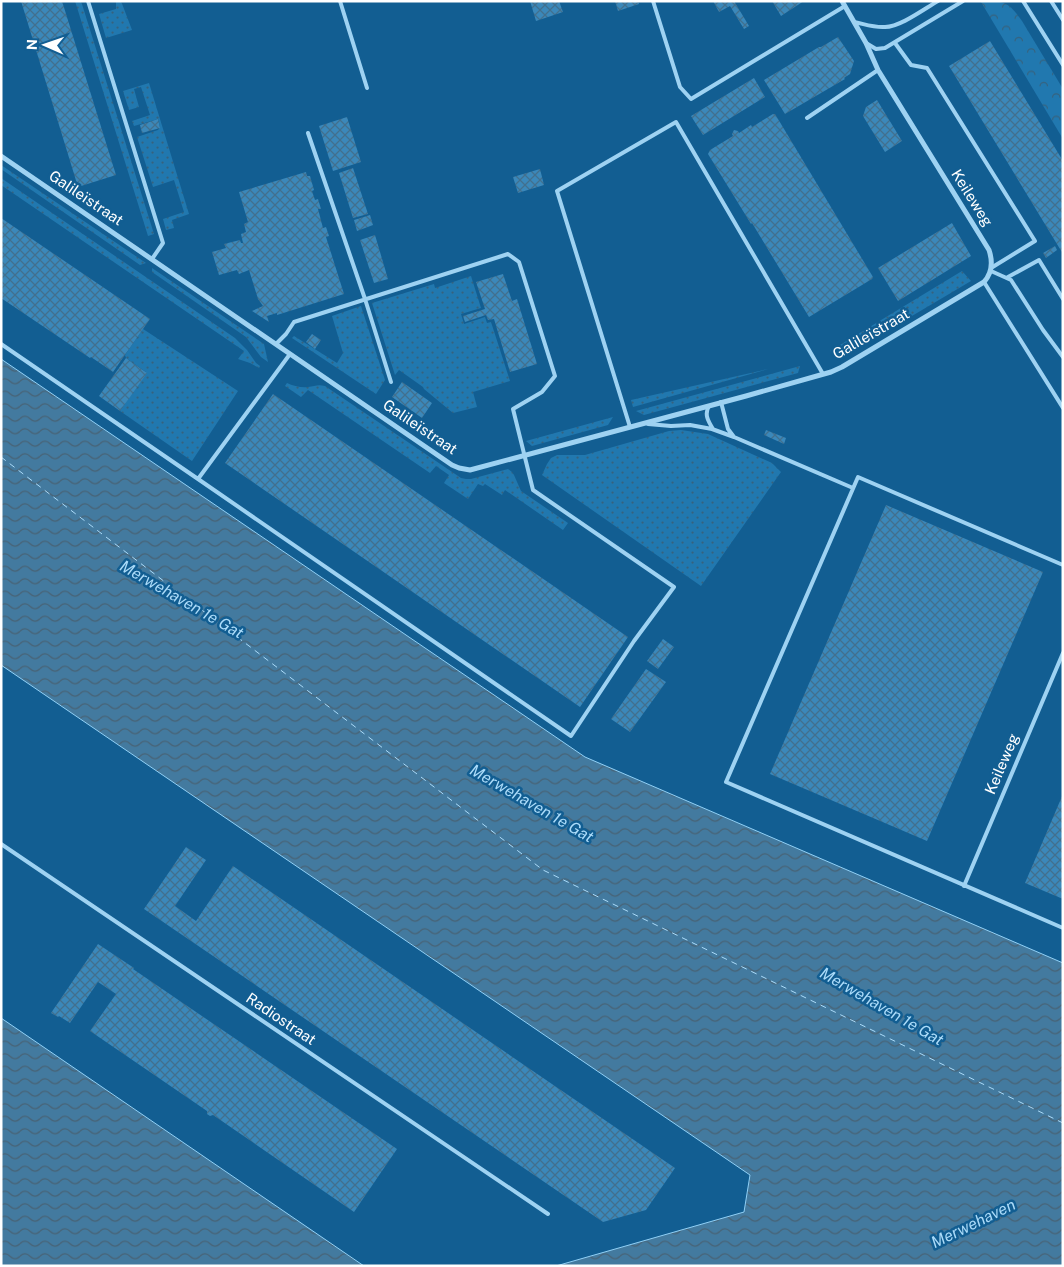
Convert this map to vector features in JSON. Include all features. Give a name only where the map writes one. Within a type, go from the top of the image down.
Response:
[{"type":"street","name":"Keileweg","points":[[844,4],[878,70],[989,250],[991,269]]},
{"type":"street","name":"Galileïstraat","points":[[1,156],[459,468],[470,470],[823,374],[842,367],[984,282]]},
{"type":"street","points":[[984,282],[991,269]]},
{"type":"lane","points":[[88,1],[163,243],[152,259]]},
{"type":"lane","points":[[340,1],[367,88]]},
{"type":"lane","points":[[653,1],[680,87],[691,99],[844,4]]},
{"type":"lane","points":[[854,22],[876,27],[886,27],[898,24],[938,1]]},
{"type":"lane","points":[[866,44],[876,49],[885,48],[964,1]]},
{"type":"lane","points":[[1023,1],[1063,65]]},
{"type":"lane","points":[[1051,1],[1063,20]]},
{"type":"lane","points":[[895,43],[911,65],[927,68],[1035,241],[991,269],[1008,278],[1016,286],[1063,358]]},
{"type":"lane","points":[[807,118],[878,70]]},
{"type":"lane","points":[[630,427],[557,191],[676,122],[823,374]]},
{"type":"lane","points":[[308,133],[365,299],[391,382]]},
{"type":"lane","points":[[1,344],[571,736],[634,641],[674,587],[533,490],[513,409],[542,392],[555,376],[519,262],[508,254],[294,322],[276,344]]},
{"type":"lane","points":[[1008,278],[1039,260],[1063,299]]},
{"type":"lane","points":[[984,282],[1063,408]]},
{"type":"lane","points":[[198,479],[290,354]]},
{"type":"lane","points":[[722,402],[728,429],[734,437]]},
{"type":"lane","points":[[709,406],[706,416],[713,430]]},
{"type":"lane","points":[[643,424],[690,425],[713,430],[734,437],[853,488]]},
{"type":"lane","points":[[1063,565],[858,477],[726,782],[1063,928]]},
{"type":"lane","name":"Keileweg","points":[[964,886],[1063,652]]},
{"type":"lane","name":"Radiostraat","points":[[1,844],[548,1214]]},
{"type":"green space","points":[[75,1],[81,1],[154,234],[148,236]]},
{"type":"green space","points":[[116,1],[121,1],[132,30],[106,38],[99,14],[116,9]]},
{"type":"green space","points":[[981,2],[1006,4],[1014,10],[1063,89],[1063,139]]},
{"type":"green space","points":[[149,83],[189,214],[172,220],[174,228],[166,230],[163,219],[184,212],[174,180],[153,187],[137,137],[158,130],[160,127],[158,119],[134,126],[132,121],[150,115],[141,87],[134,89],[139,107],[129,110],[123,91]]},
{"type":"green space","points":[[1,165],[146,263],[140,265],[1,169]]},
{"type":"green space","points":[[1,178],[235,338],[260,366],[259,368],[238,359],[244,351],[1,185]]},
{"type":"green space","points":[[152,268],[264,344],[268,362],[261,357],[246,337],[152,272]]},
{"type":"green space","points":[[962,271],[971,281],[846,355],[830,351]]},
{"type":"green space","points":[[471,276],[481,308],[461,314],[464,324],[485,317],[487,323],[491,322],[510,381],[473,392],[477,407],[453,413],[423,387],[399,370],[395,375],[372,303],[434,284],[435,288]]},
{"type":"green space","points":[[361,306],[385,380],[376,394],[292,338],[294,336],[337,363],[343,353],[332,316]]},
{"type":"green space","points":[[143,329],[238,391],[192,461],[120,411],[146,372],[126,358],[125,355]]},
{"type":"green space","points":[[800,366],[798,373],[644,415],[636,411]]},
{"type":"green space","points":[[768,369],[633,407],[631,400]]},
{"type":"green space","points":[[287,383],[303,387],[325,386],[461,478],[471,479],[508,469],[514,475],[521,491],[568,523],[563,530],[505,490],[502,495],[485,484],[483,486],[478,484],[468,499],[444,483],[449,475],[436,466],[430,473],[308,390],[301,397],[285,386]]},
{"type":"green space","points":[[613,417],[608,425],[532,446],[526,441]]},
{"type":"green space","points":[[681,430],[708,434],[772,463],[781,472],[701,586],[542,475],[551,458],[557,455],[585,455],[669,431]]},
{"type":"water","points":[[1,359],[585,757],[1063,963],[1063,1266],[556,1266],[744,1212],[750,1175],[1,665]]},
{"type":"water","points":[[1,1018],[364,1266],[1,1266]]},
{"type":"building","points":[[21,1],[62,1],[116,175],[78,187]]},
{"type":"building","points":[[530,1],[559,1],[563,12],[536,21]]},
{"type":"building","points":[[615,1],[638,1],[639,4],[618,11]]},
{"type":"building","points":[[713,1],[734,1],[749,26],[744,29],[730,6],[719,12]]},
{"type":"building","points":[[772,1],[804,1],[781,16]]},
{"type":"building","points":[[838,37],[854,61],[850,74],[845,79],[785,114],[764,80]]},
{"type":"building","points":[[990,41],[1063,161],[1063,254],[949,66]]},
{"type":"building","points":[[754,78],[765,97],[703,135],[691,116]]},
{"type":"building","points":[[877,100],[902,141],[885,152],[863,116],[866,107]]},
{"type":"building","points":[[775,114],[873,277],[809,317],[708,154],[710,150],[733,136],[734,130],[739,133]]},
{"type":"building","points":[[347,117],[361,162],[333,171],[319,126]]},
{"type":"building","points":[[158,119],[160,128],[142,133],[140,125]]},
{"type":"building","points":[[353,168],[368,214],[353,218],[339,173]]},
{"type":"building","points":[[540,169],[544,185],[518,193],[513,177]]},
{"type":"building","points":[[306,172],[307,176],[310,176],[315,200],[318,199],[321,209],[318,209],[323,228],[326,227],[329,236],[326,237],[344,294],[277,315],[277,313],[267,316],[269,322],[252,311],[263,306],[258,299],[249,270],[239,274],[237,270],[219,275],[212,252],[226,248],[224,244],[240,240],[243,243],[241,234],[246,232],[244,224],[248,222],[239,192]]},
{"type":"building","points":[[370,215],[373,225],[357,231],[354,220]]},
{"type":"building","points":[[1,218],[150,319],[113,372],[1,298]]},
{"type":"building","points":[[952,223],[971,256],[898,301],[878,268]]},
{"type":"building","points":[[375,235],[388,279],[374,283],[360,240]]},
{"type":"building","points":[[1055,246],[1057,250],[1046,258],[1043,253]]},
{"type":"building","points":[[503,274],[512,301],[517,299],[537,364],[510,372],[494,319],[488,320],[486,315],[465,322],[463,316],[485,309],[476,282]]},
{"type":"building","points":[[312,334],[321,340],[315,349],[306,342]]},
{"type":"building","points":[[126,358],[147,373],[120,411],[99,396]]},
{"type":"building","points":[[402,382],[432,403],[422,418],[392,397]]},
{"type":"building","points":[[273,394],[628,637],[580,707],[225,463]]},
{"type":"building","points":[[766,430],[786,438],[784,444],[764,435]]},
{"type":"building","points":[[886,505],[1043,572],[927,841],[770,774]]},
{"type":"building","points":[[663,639],[674,647],[658,669],[647,661]]},
{"type":"building","points":[[646,669],[666,682],[630,732],[611,719]]},
{"type":"building","points":[[1063,794],[1063,899],[1025,883]]},
{"type":"building","points":[[186,847],[206,860],[175,906],[196,921],[233,866],[675,1168],[646,1210],[603,1222],[144,909]]},
{"type":"building","points":[[98,944],[397,1149],[354,1212],[213,1115],[207,1114],[207,1111],[90,1031],[116,994],[98,982],[70,1023],[51,1013]]},
{"type":"ferry route","points":[[1,457],[543,870],[1063,1123]]},
{"type":"water label","name":"Merwehaven 1e Gat","points":[[182,599]]},
{"type":"water label","name":"Merwehaven 1e Gat","points":[[532,803]]},
{"type":"water label","name":"Merwehaven 1e Gat","points":[[882,1006]]},
{"type":"water label","name":"Merwehaven","points":[[973,1223]]}]
